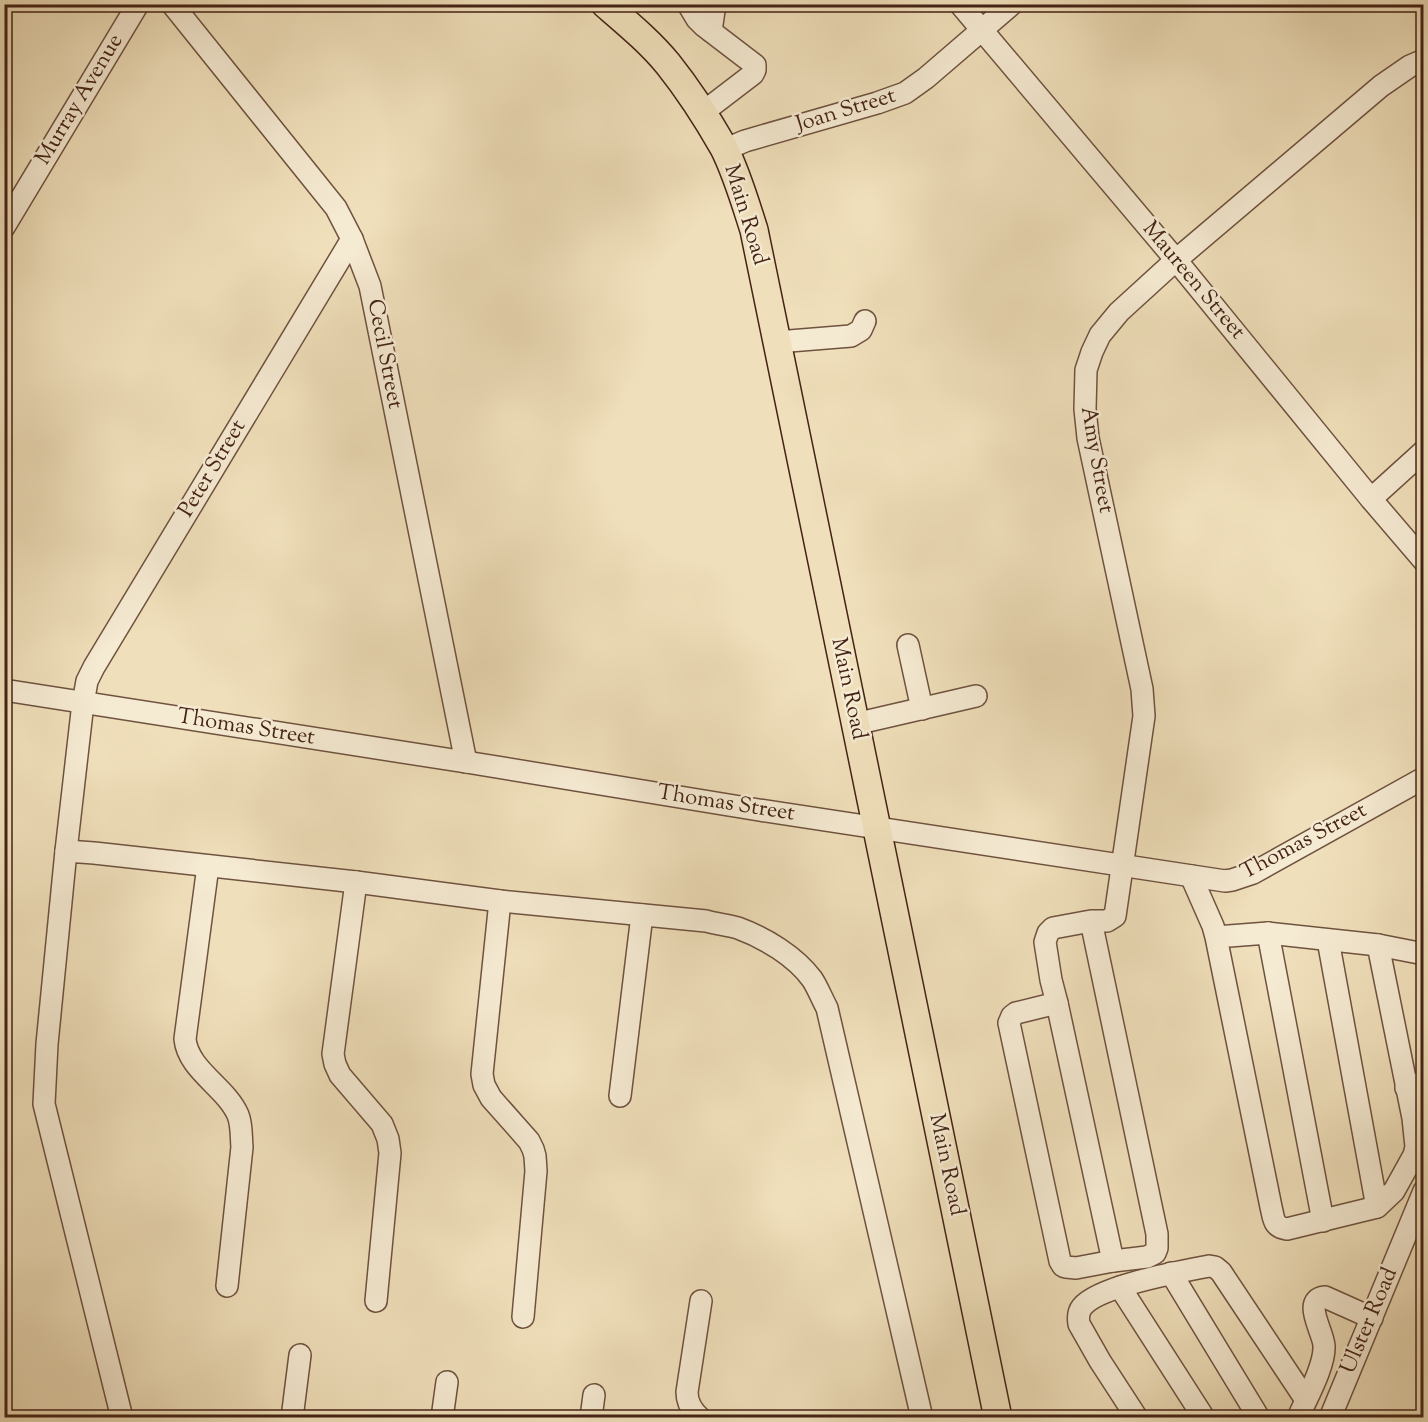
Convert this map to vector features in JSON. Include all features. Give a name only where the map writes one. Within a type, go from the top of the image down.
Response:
[{"type":"main road","name":"Main Road","points":[[605,4],[668,64],[702,113],[724,150],[741,189],[754,230],[998,1418]]},
{"type":"street","name":"Murray Avenue","points":[[4,227],[138,4]]},
{"type":"street","name":"Cecil Street","points":[[172,4],[336,208],[352,239],[370,286],[466,762]]},
{"type":"street","points":[[688,4],[697,19],[755,65],[753,74],[702,113]]},
{"type":"street","points":[[711,31],[715,4]]},
{"type":"street","name":"Maureen Street","points":[[960,4],[1176,260],[1424,561]]},
{"type":"street","name":"Joan Street","points":[[724,150],[745,141],[878,103],[905,93],[926,78],[1012,4]]},
{"type":"street","name":"Amy Street","points":[[1091,921],[1107,921],[1115,916],[1144,716],[1144,699],[1088,438],[1085,409],[1086,370],[1092,352],[1100,335],[1119,312],[1176,260],[1381,86],[1410,66],[1424,60]]},
{"type":"street","name":"Peter Street","points":[[122,1418],[44,1104],[47,1044],[66,851],[87,681],[352,239]]},
{"type":"street","points":[[777,342],[851,336],[861,330],[865,321]]},
{"type":"street","points":[[1371,499],[1424,451]]},
{"type":"street","points":[[908,645],[922,709]]},
{"type":"street","name":"Thomas Street","points":[[4,690],[1215,880],[1233,880],[1253,873],[1424,778]]},
{"type":"street","points":[[855,724],[976,696]]},
{"type":"street","points":[[66,851],[356,882],[500,901],[706,921],[737,928],[785,953],[811,977],[827,1008],[922,1418]]},
{"type":"street","points":[[208,866],[185,1039],[190,1057],[230,1101],[238,1115],[241,1128],[242,1147],[226,1286]]},
{"type":"street","points":[[1191,876],[1214,926],[1274,1220],[1280,1228],[1287,1229],[1377,1207],[1394,1191],[1414,1155],[1416,1147],[1413,1118],[1415,1085],[1378,945]]},
{"type":"street","points":[[356,882],[333,1054],[340,1075],[382,1124],[388,1139],[390,1153],[376,1301]]},
{"type":"street","points":[[500,901],[482,1074],[484,1085],[491,1098],[529,1141],[535,1156],[536,1171],[523,1317]]},
{"type":"street","points":[[620,1096],[642,915]]},
{"type":"street","points":[[1057,1003],[1016,1013],[1011,1018],[1009,1027],[1060,1261],[1063,1266],[1072,1268],[1147,1257],[1152,1255],[1157,1248],[1158,1240],[1091,921],[1053,928],[1048,933],[1045,942],[1051,980],[1057,1003],[1113,1261]]},
{"type":"street","points":[[1216,937],[1268,933],[1378,945],[1424,954]]},
{"type":"street","points":[[1268,933],[1323,1221]]},
{"type":"street","points":[[1328,940],[1377,1207]]},
{"type":"street","name":"Ulster Road","points":[[1330,1418],[1423,1194]]},
{"type":"street","points":[[1137,1418],[1079,1324],[1081,1309],[1089,1300],[1120,1287],[1171,1273],[1209,1266],[1219,1269],[1302,1408]]},
{"type":"street","points":[[1171,1273],[1259,1418]]},
{"type":"street","points":[[1120,1287],[1204,1418]]},
{"type":"street","points":[[1302,1408],[1318,1370],[1324,1348],[1323,1337],[1313,1310],[1317,1300],[1325,1297],[1372,1318]]},
{"type":"street","points":[[700,1301],[687,1399],[700,1418]]},
{"type":"street","points":[[292,1418],[300,1355]]},
{"type":"street","points":[[442,1418],[447,1382]]},
{"type":"street","points":[[591,1418],[594,1395]]}]
